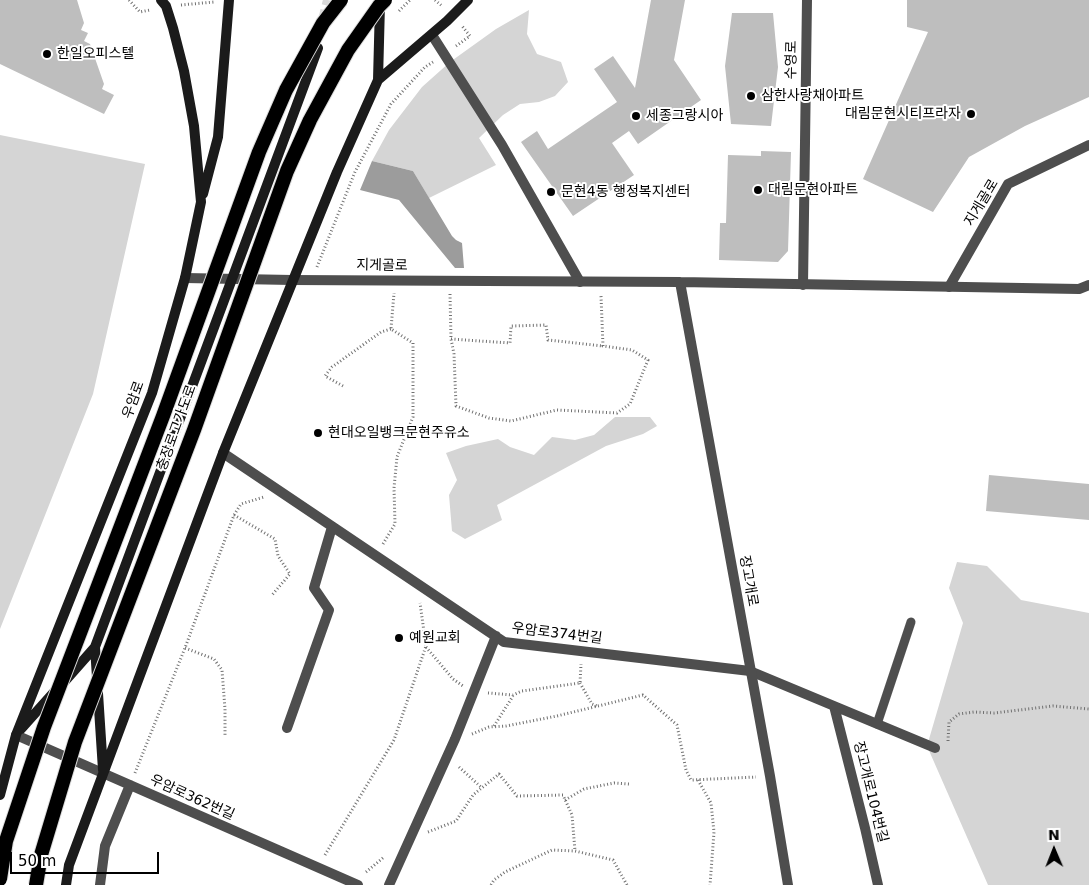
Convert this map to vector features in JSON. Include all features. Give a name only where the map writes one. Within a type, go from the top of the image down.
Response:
[{"type":"highway","name":"충장로고가도로","points":[[0,879],[6,841],[44,727],[163,416],[259,152],[286,90],[323,23],[342,0]]},
{"type":"highway","name":"충장로고가도로","points":[[36,885],[41,855],[75,742],[194,430],[287,171],[310,120],[348,50],[378,6],[386,0]]},
{"type":"main road","name":"우암로","points":[[0,795],[16,735],[152,393],[185,278],[201,202],[194,126],[184,71],[174,28],[161,0]]},
{"type":"main road","points":[[201,202],[218,136],[229,0]]},
{"type":"main road","points":[[66,885],[69,865],[223,453],[292,280],[378,80],[380,0]]},
{"type":"main road","points":[[378,80],[454,16],[468,0]]},
{"type":"main road","points":[[16,735],[95,647],[318,48]]},
{"type":"main road","points":[[95,647],[103,774]]},
{"type":"street","name":"수영로","points":[[804,285],[807,0]]},
{"type":"street","points":[[432,35],[502,145],[580,282]]},
{"type":"street","name":"지게골로","points":[[949,287],[1008,184],[1089,145]]},
{"type":"street","name":"지게골로","points":[[185,278],[601,283],[680,282],[949,287],[1079,288],[1089,285]]},
{"type":"street","name":"장고개로","points":[[680,282],[788,885]]},
{"type":"street","name":"우암로374번길","points":[[223,453],[504,642],[750,671]]},
{"type":"street","points":[[287,728],[329,610],[314,588],[332,527]]},
{"type":"street","points":[[389,885],[455,739],[496,636]]},
{"type":"street","name":"장고개로104번길","points":[[750,671],[935,748]]},
{"type":"street","name":"장고개로104번길","points":[[834,706],[878,885]]},
{"type":"street","name":"우암로362번길","points":[[16,735],[357,884]]},
{"type":"street","points":[[100,885],[106,846],[130,785]]},
{"type":"lane","points":[[877,724],[910,622]]},
{"type":"path","points":[[312,280],[355,172],[391,104],[425,67],[470,36],[454,16],[435,0]]},
{"type":"path","points":[[391,329],[395,280]]},
{"type":"path","points":[[450,281],[451,339],[454,354],[456,406],[489,418],[511,421],[557,410],[617,413],[630,404],[648,360],[632,350],[548,340],[546,325],[511,326],[510,343],[451,339]]},
{"type":"path","points":[[601,283],[603,346]]},
{"type":"path","points":[[343,386],[325,376],[332,367],[382,332],[391,329]]},
{"type":"path","points":[[376,556],[395,524],[394,488],[397,457],[413,417],[413,343],[391,329]]},
{"type":"path","points":[[130,785],[185,648],[234,515],[241,504]]},
{"type":"path","points":[[234,516],[275,539],[278,556],[290,574],[272,595]]},
{"type":"path","points":[[318,868],[394,740],[426,646],[419,599],[421,585]]},
{"type":"path","points":[[426,646],[452,679],[466,688],[498,695],[513,696]]},
{"type":"path","points":[[185,648],[214,659],[222,670],[225,735]]},
{"type":"path","points":[[583,651],[580,683],[592,704],[598,706]]},
{"type":"path","points":[[494,726],[513,696],[522,691],[580,683]]},
{"type":"path","points":[[482,788],[459,768],[455,739],[494,726],[506,726],[557,716],[643,694],[677,724],[686,770],[691,780],[770,776]]},
{"type":"path","points":[[935,748],[948,746],[949,722],[959,714],[974,712],[994,713],[1053,706],[1089,709]]},
{"type":"path","points":[[357,884],[366,872],[403,842],[456,821],[474,795],[499,774],[517,796],[562,795],[572,815],[575,851]]},
{"type":"path","points":[[698,780],[711,803],[714,832],[710,885]]},
{"type":"path","points":[[565,800],[584,789],[614,783],[629,784]]},
{"type":"path","points":[[491,885],[494,880],[505,872],[552,850],[575,851],[613,860],[627,885]]},
{"type":"shaded area","points":[[529,10],[527,34],[537,54],[561,62],[568,82],[555,96],[539,102],[520,104],[503,115],[479,138],[496,165],[429,198],[413,171],[372,161],[389,130],[422,87],[450,62],[496,29]]},
{"type":"shaded area","points":[[0,135],[145,164],[93,394],[0,629]]},
{"type":"shaded area","points":[[372,161],[413,171],[452,236],[462,243],[464,268],[455,268],[399,200],[360,190]]},
{"type":"shaded area","points":[[615,417],[650,417],[657,426],[643,434],[606,446],[497,505],[502,520],[465,539],[452,531],[449,495],[457,480],[446,453],[466,446],[498,439],[510,447],[534,455],[552,437],[575,440],[594,435]]},
{"type":"shaded area","points":[[957,562],[987,566],[1021,600],[1089,613],[1089,885],[988,885],[927,746],[963,623],[949,588]]},
{"type":"building","name":"한일오피스텔","points":[[0,0],[77,0],[84,23],[81,30],[88,33],[84,41],[90,44],[104,84],[102,89],[114,95],[104,114],[0,64]]},
{"type":"building","name":"세종그랑시아","points":[[651,0],[685,0],[674,60],[701,100],[638,144],[629,131],[612,143],[634,175],[573,216],[521,142],[537,131],[548,149],[617,102],[594,69],[613,56],[635,88]]},
{"type":"building","name":"대림문현시티프라자","points":[[907,0],[1089,0],[1089,97],[1025,126],[969,157],[933,212],[863,179],[928,32],[907,27]]},
{"type":"building","name":"삼한사랑채아파트","points":[[732,13],[773,13],[778,67],[771,126],[731,124],[725,66]]},
{"type":"building","name":"대림문현아파트","points":[[761,151],[791,152],[788,251],[778,262],[719,260],[720,223],[726,223],[728,155],[761,156]]},
{"type":"building","points":[[989,475],[1089,484],[1089,520],[986,511]]},
{"type":"tunnel","points":[[323,20],[328,0]]},
{"type":"place","name":"한일오피스텔","points":[[47,54]]},
{"type":"place","name":"삼한사랑채아파트","points":[[751,96]]},
{"type":"place","name":"대림문현시티프라자","points":[[971,114]]},
{"type":"place","name":"세종그랑시아","points":[[636,116]]},
{"type":"place","name":"대림문현아파트","points":[[758,190]]},
{"type":"place","name":"문현4동 행정복지센터","points":[[551,192]]},
{"type":"place","name":"현대오일뱅크문현주유소","points":[[318,433]]},
{"type":"place","name":"예원교회","points":[[399,638]]}]
